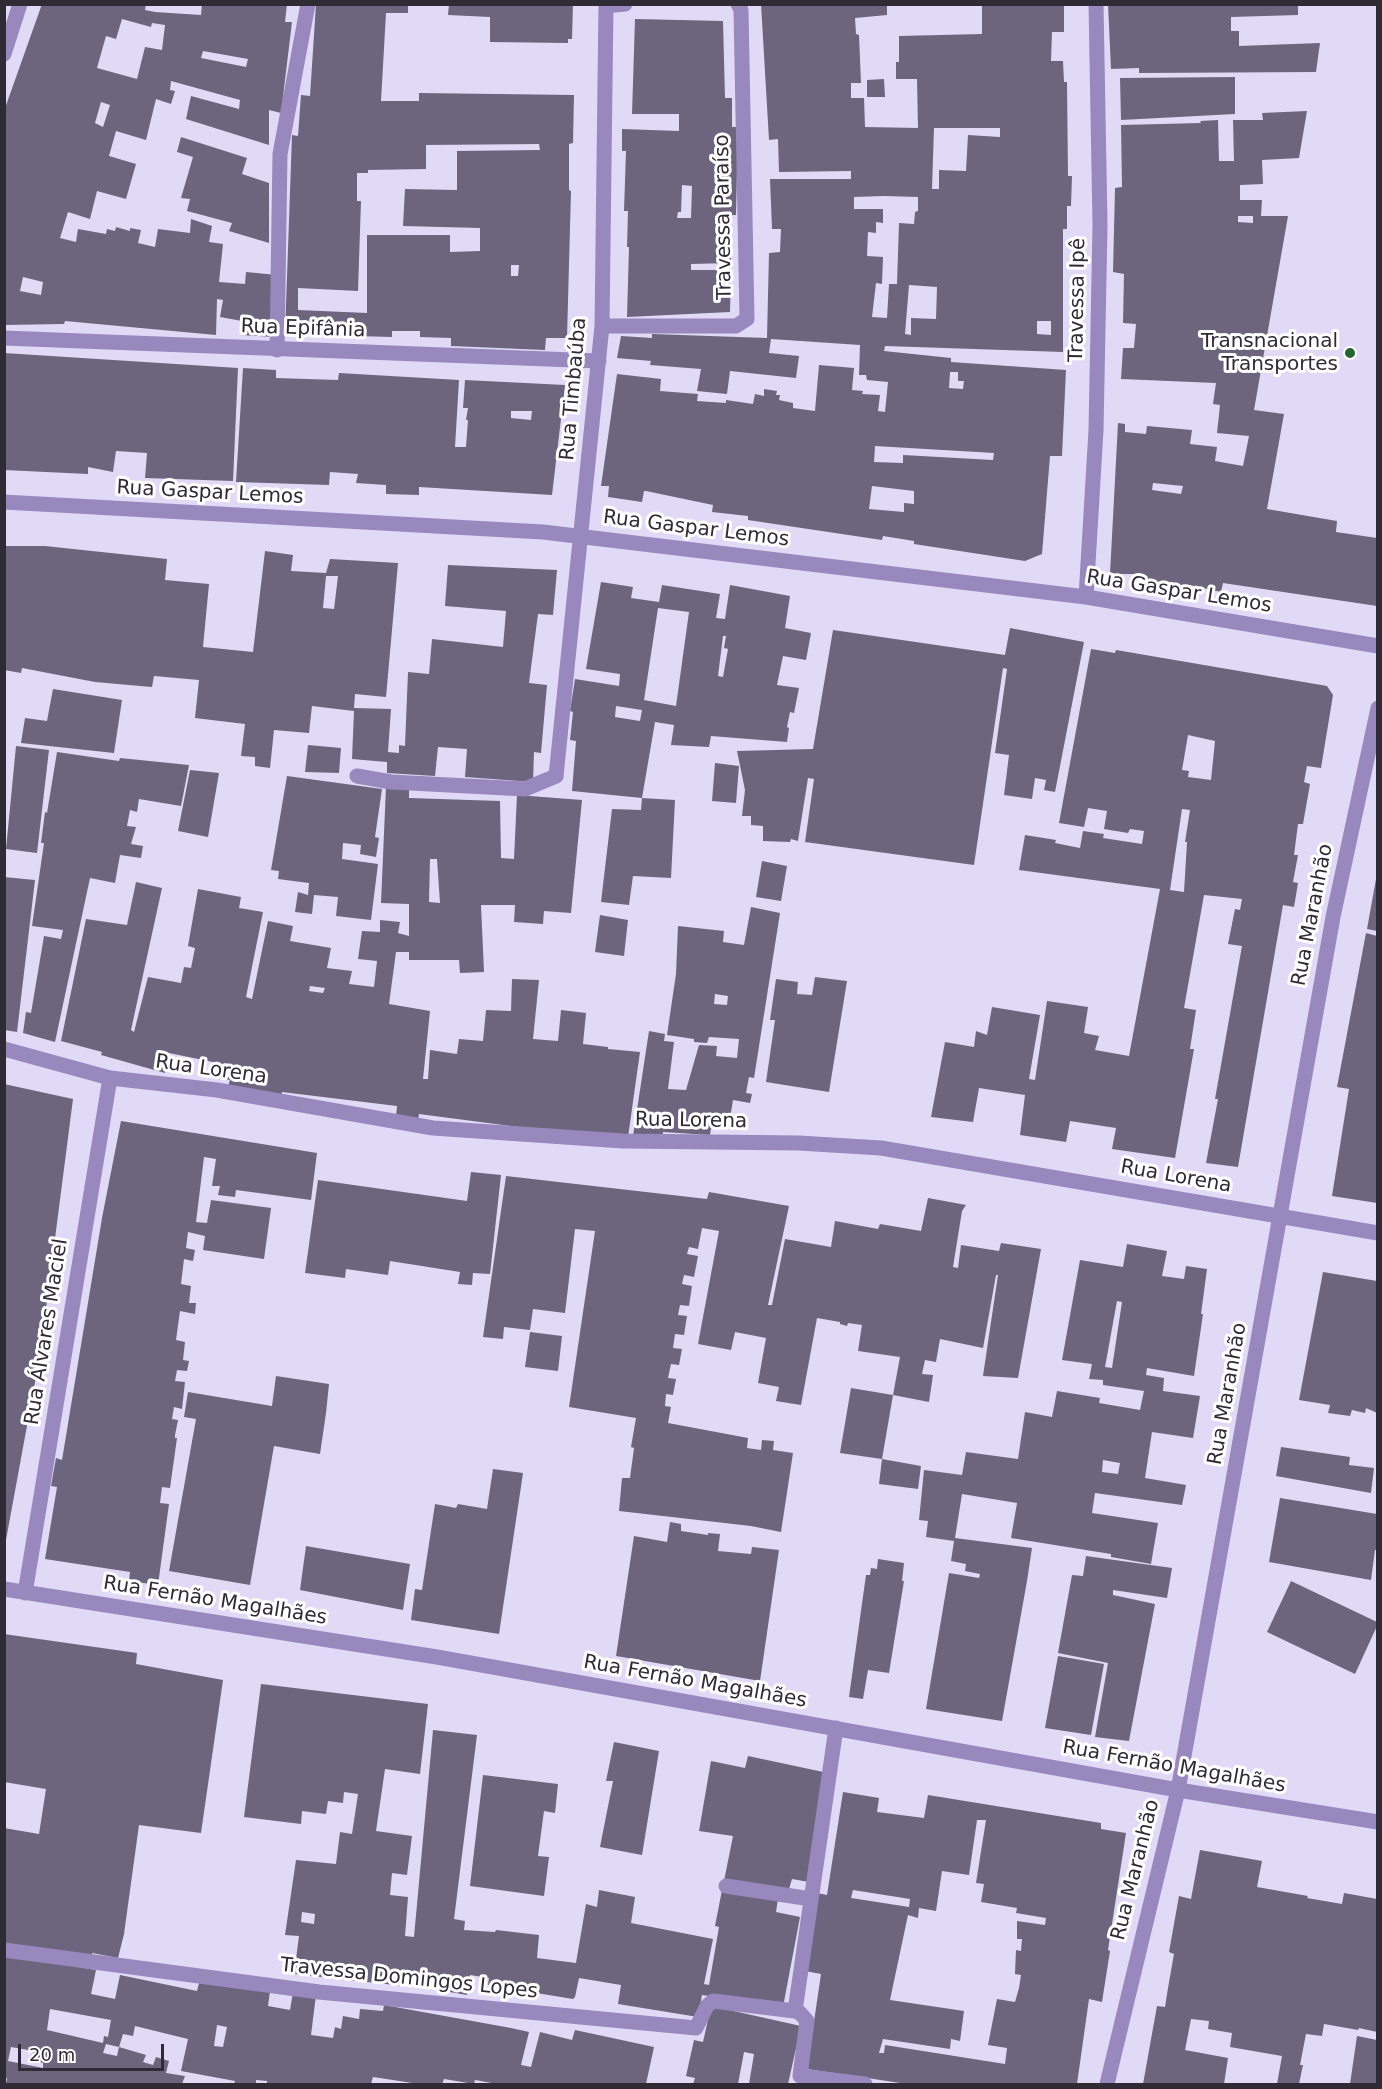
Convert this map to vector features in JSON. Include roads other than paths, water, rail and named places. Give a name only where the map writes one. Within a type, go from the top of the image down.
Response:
[{"type":"street","points":[[4,54],[20,4]]},
{"type":"street","points":[[277,350],[280,154],[308,4]]},
{"type":"street","points":[[606,5],[625,4]]},
{"type":"street","name":"Travessa Paraíso","points":[[602,326],[736,326],[747,319],[741,10],[738,4]]},
{"type":"street","name":"Travessa Ipê","points":[[1086,597],[1096,430],[1100,248],[1096,4]]},
{"type":"street","name":"Rua Timbaúba","points":[[357,776],[391,783],[525,789],[556,776],[602,326],[606,5]]},
{"type":"street","name":"Rua Epifânia","points":[[4,338],[599,361]]},
{"type":"street","name":"Rua Gaspar Lemos","points":[[4,502],[543,532],[1086,597],[1377,646]]},
{"type":"street","name":"Rua Maranhão","points":[[1107,2085],[1178,1790],[1333,917],[1377,708]]},
{"type":"street","name":"Rua Lorena","points":[[4,1049],[110,1078],[217,1090],[433,1128],[622,1141],[799,1143],[880,1148],[1377,1233]]},
{"type":"street","name":"Rua Álvares Maciel","points":[[25,1593],[110,1078]]},
{"type":"street","name":"Rua Fernão Magalhães","points":[[4,1590],[437,1658],[1178,1790],[1377,1822]]},
{"type":"street","points":[[836,1728],[795,2011],[801,2013],[807,2020],[800,2076],[865,2085]]},
{"type":"street","points":[[726,1886],[811,1899]]},
{"type":"street","name":"Travessa Domingos Lopes","points":[[4,1950],[319,1992],[696,2028],[707,2006],[713,2001],[795,2011]]},
{"type":"place","name":"Transnacional Transportes","points":[[1350,353]]}]
